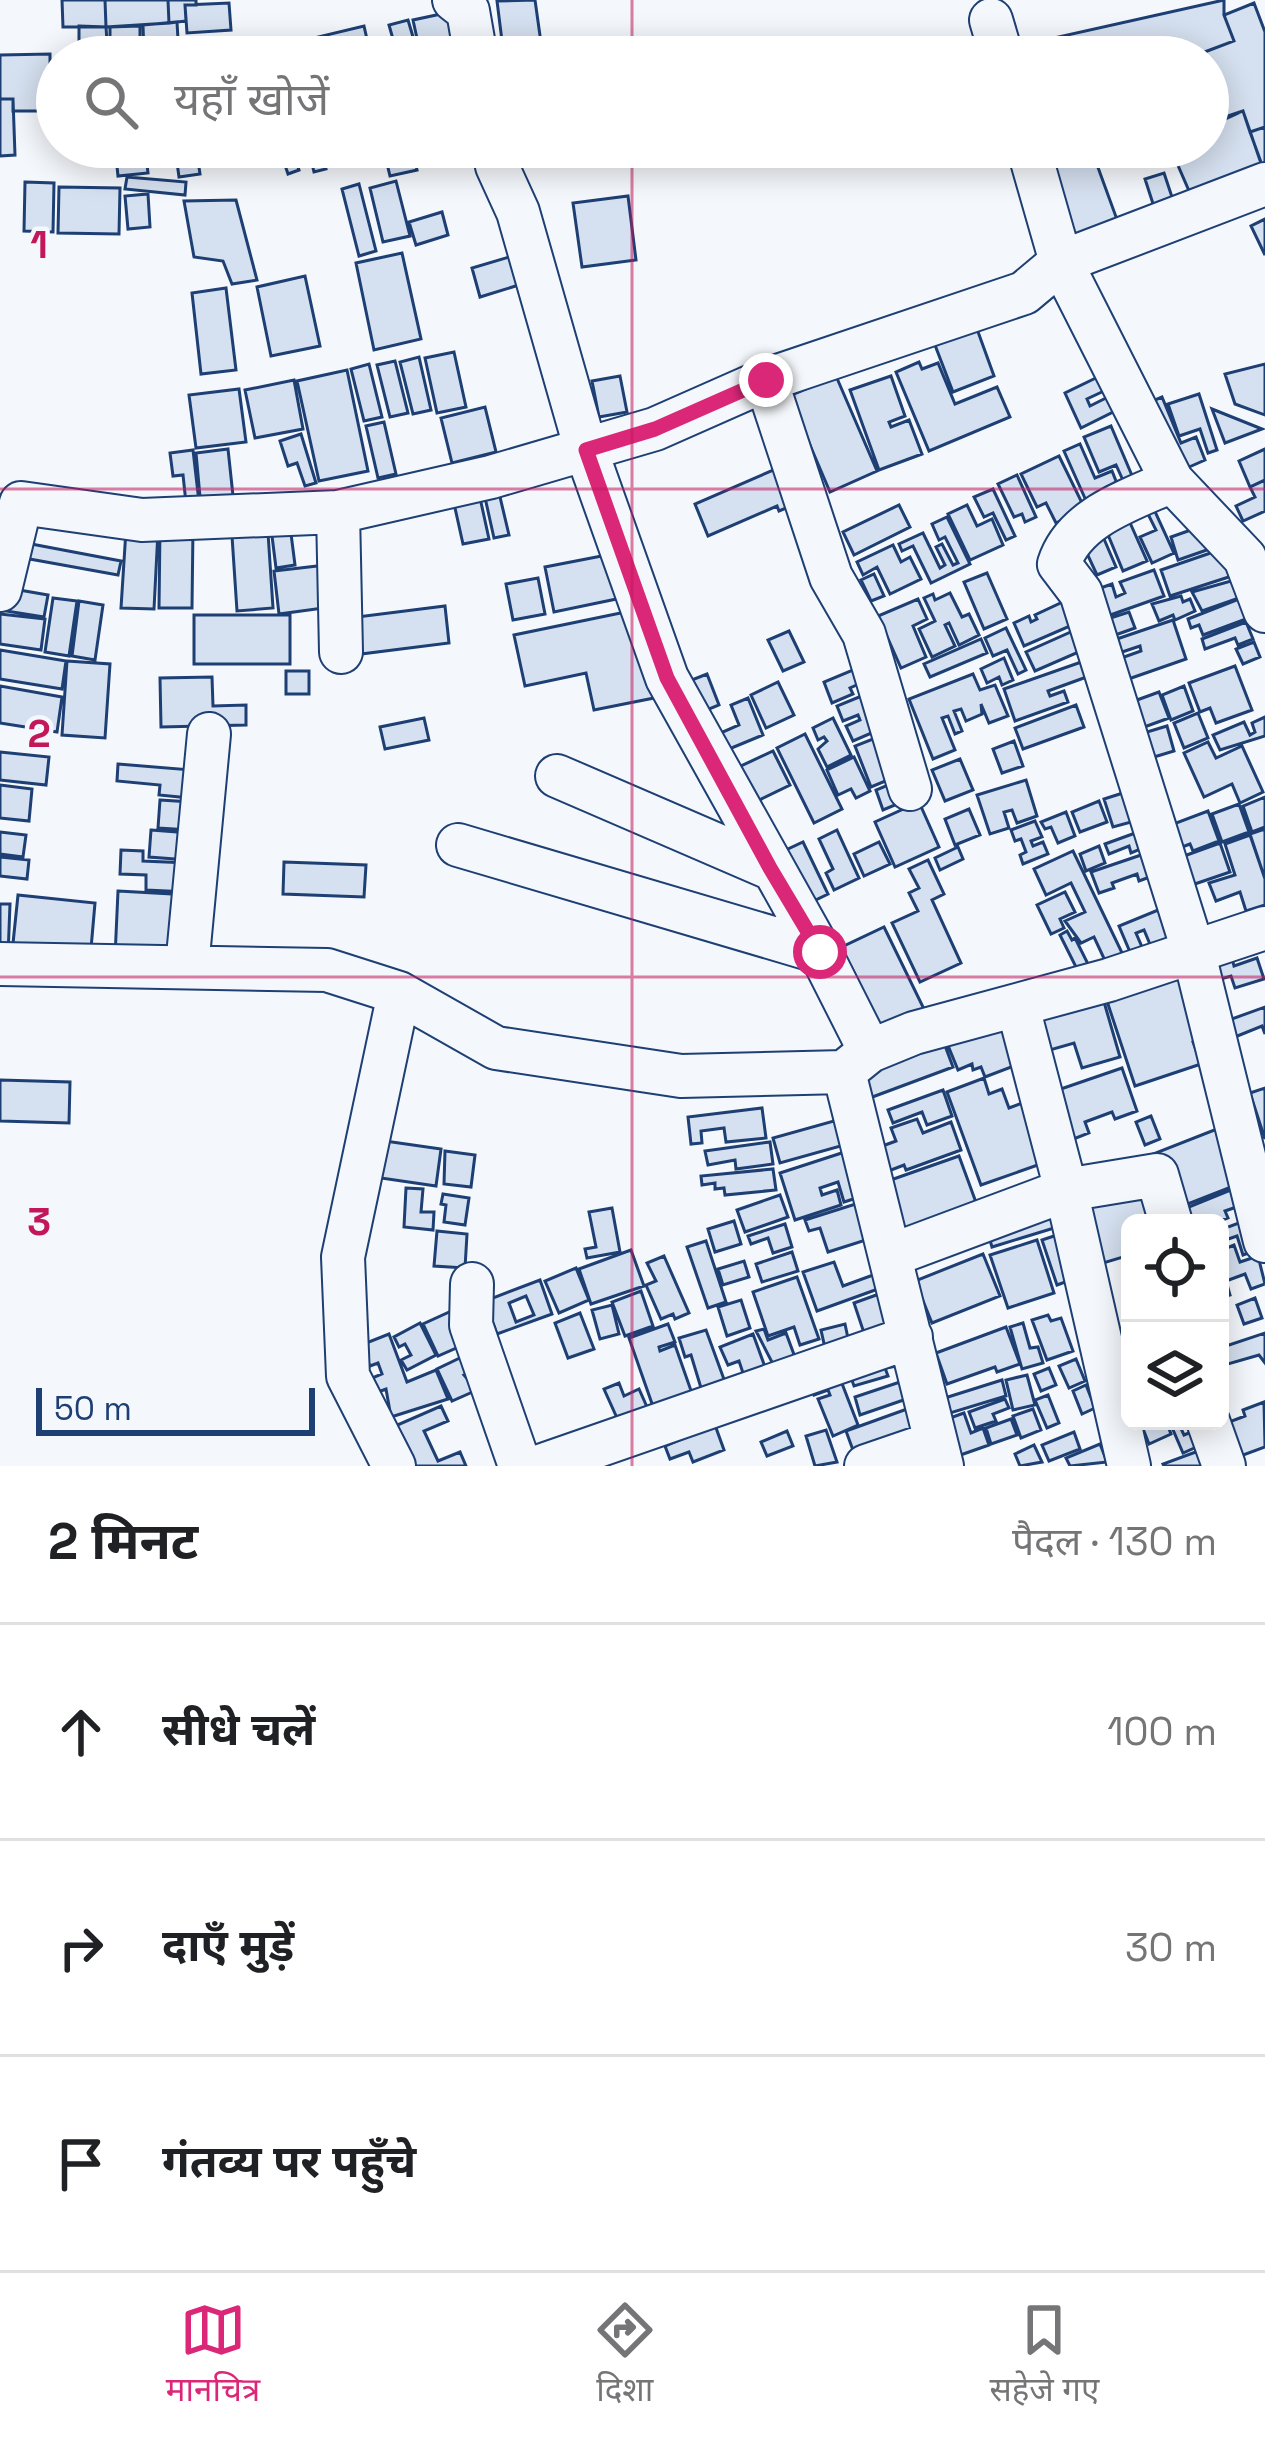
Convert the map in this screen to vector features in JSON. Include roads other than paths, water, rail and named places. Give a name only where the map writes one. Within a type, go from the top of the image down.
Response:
[{"type":"street","points":[[454,0],[467,11],[472,36]]},
{"type":"street","points":[[498,168],[518,212],[586,450],[667,678],[820,952],[857,1061],[892,1255],[939,1454],[866,1466]]},
{"type":"street","points":[[1034,168],[1061,262],[1172,481],[1245,558],[1265,611]]},
{"type":"street","points":[[0,590],[21,503],[142,520],[338,512],[491,477],[655,429],[766,380],[1024,293],[1061,262],[1265,184]]},
{"type":"street","points":[[766,380],[831,577],[863,634],[910,789]]},
{"type":"street","points":[[1172,481],[1084,525],[1064,548],[1058,564],[1081,593],[1193,950],[1265,1241]]},
{"type":"street","points":[[338,512],[340,652]]},
{"type":"street","points":[[187,968],[209,734]]},
{"type":"street","points":[[557,776],[770,868]]},
{"type":"street","points":[[458,845],[820,952]]},
{"type":"street","points":[[0,964],[327,970],[400,993],[496,1048],[681,1076],[857,1061],[914,1033],[1018,1007],[1265,928]]},
{"type":"street","points":[[394,1466],[348,1376],[343,1257],[400,993]]},
{"type":"street","points":[[1018,1007],[1130,1466]]},
{"type":"street","points":[[892,1255],[1066,1190],[1157,1175],[1168,1214]]},
{"type":"street","points":[[472,1285],[471,1324],[520,1466]]},
{"type":"street","points":[[540,1466],[911,1337]]},
{"type":"street","points":[[1211,1430],[1224,1466]]}]
